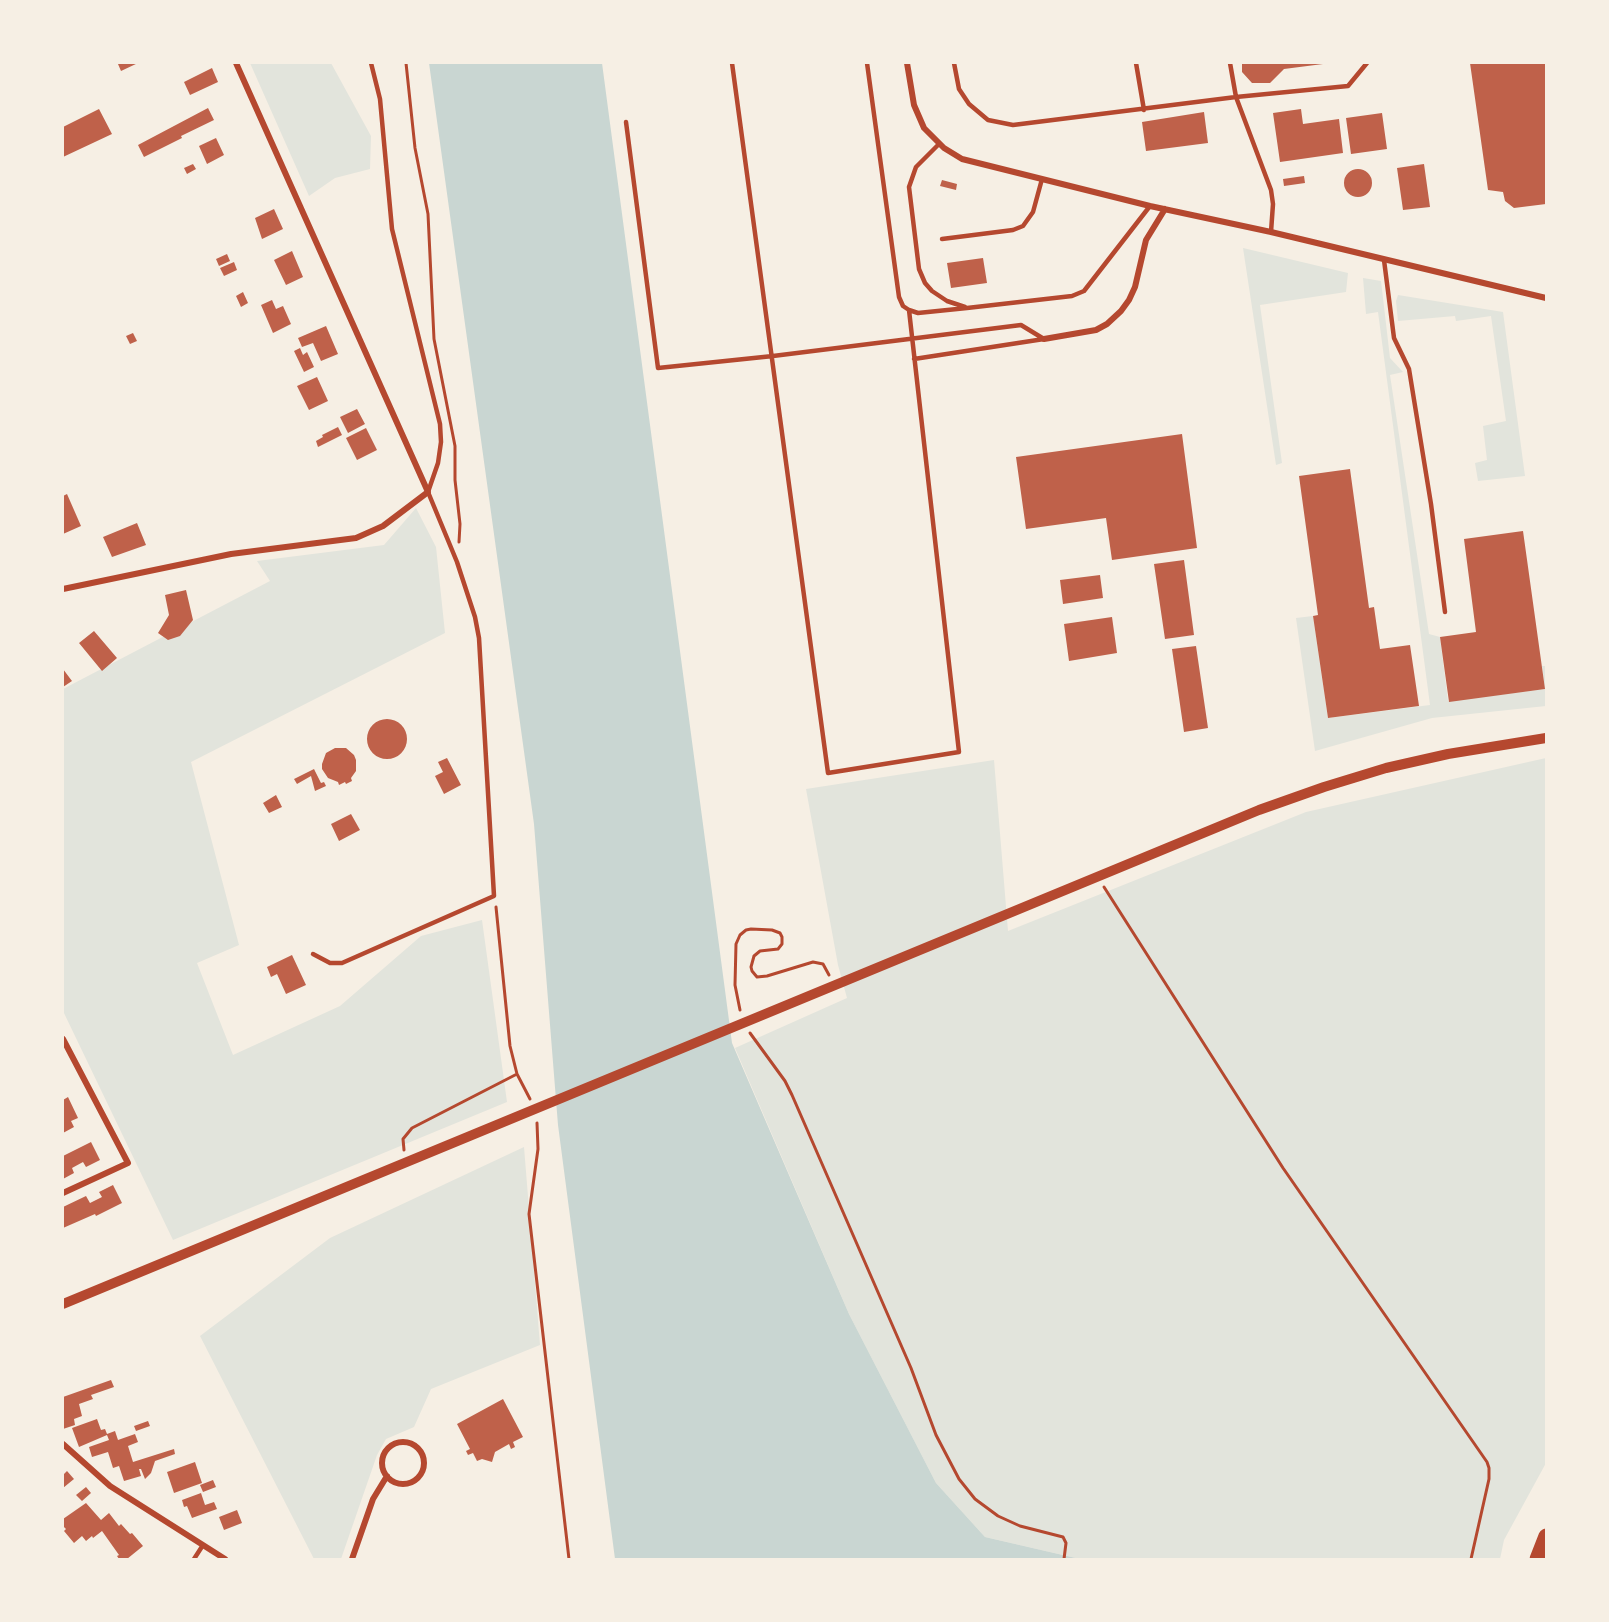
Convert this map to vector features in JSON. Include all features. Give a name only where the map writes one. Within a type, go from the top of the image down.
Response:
[{"type":"main road","points":[[1537,1559],[1546,1536]]},
{"type":"street","points":[[63,589],[231,554],[344,540],[366,535],[383,526],[428,492],[236,63]]},
{"type":"street","points":[[908,63],[912,96],[924,128],[950,153],[962,159],[1150,206],[1271,232],[1546,298]]},
{"type":"street","points":[[1044,339],[1096,330],[1107,324],[1121,310],[1129,300],[1135,286],[1146,240],[1165,209]]},
{"type":"street","points":[[63,1304],[1259,810],[1348,779],[1434,757],[1546,738]]},
{"type":"street","points":[[63,1039],[128,1163],[63,1193]]},
{"type":"street","points":[[398,1442],[409,1442],[420,1449],[424,1466],[418,1478],[402,1484],[387,1476],[382,1466],[382,1459],[392,1445],[398,1442]]},
{"type":"street","points":[[63,1444],[110,1486],[225,1559]]},
{"type":"street","points":[[352,1559],[373,1499],[387,1476]]},
{"type":"lane","points":[[313,954],[330,963],[342,963],[494,896],[479,638],[475,617],[457,562],[428,492],[438,463],[441,442],[440,424],[392,229],[380,99],[371,63]]},
{"type":"lane","points":[[732,63],[828,773],[959,752],[909,310]]},
{"type":"lane","points":[[867,63],[899,297],[903,306],[909,310],[918,313],[967,308],[1072,296],[1084,291],[1150,206]]},
{"type":"lane","points":[[954,63],[959,89],[974,110],[996,123],[1013,125],[1236,97],[1348,86],[1367,63]]},
{"type":"lane","points":[[1136,63],[1144,110]]},
{"type":"lane","points":[[1230,63],[1236,97],[1271,190],[1273,204],[1271,232]]},
{"type":"lane","points":[[626,122],[658,368],[1021,325],[1044,339]]},
{"type":"lane","points":[[939,144],[915,167],[909,187],[919,269],[925,283],[932,291],[952,304],[967,308]]},
{"type":"lane","points":[[942,239],[1013,230],[1023,226],[1033,212],[1042,179]]},
{"type":"lane","points":[[1384,260],[1394,338],[1409,369],[1431,504],[1445,612]]},
{"type":"lane","points":[[914,359],[1044,339]]},
{"type":"lane","points":[[194,1559],[203,1545]]},
{"type":"path","points":[[406,63],[415,148],[428,214],[434,339],[455,446],[455,480],[460,535],[457,562]]},
{"type":"path","points":[[1098,877],[1283,1167],[1487,1462],[1489,1479],[1471,1559]]},
{"type":"path","points":[[494,896],[508,1037],[517,1074],[531,1103]]},
{"type":"path","points":[[743,1017],[736,994],[735,964],[737,939],[746,930],[772,930],[780,933],[782,937],[782,944],[778,949],[760,951],[754,956],[751,967],[757,977],[818,962],[826,966],[830,977],[820,981]]},
{"type":"path","points":[[747,1025],[757,1045],[785,1081],[792,1095],[911,1368],[936,1435],[959,1479],[971,1495],[990,1512],[1020,1526],[1060,1535],[1065,1540],[1064,1559]]},
{"type":"path","points":[[413,1146],[402,1150],[403,1138],[412,1128],[517,1074]]},
{"type":"path","points":[[536,1117],[538,1149],[529,1214],[569,1559]]},
{"type":"shaded area","points":[[250,63],[331,63],[371,136],[370,169],[335,178],[309,196]]},
{"type":"shaded area","points":[[429,63],[602,63],[732,1043],[849,1314],[936,1483],[985,1537],[1080,1559],[615,1559],[558,1125],[534,824]]},
{"type":"shaded area","points":[[1243,248],[1348,273],[1346,292],[1260,305],[1282,463],[1276,465]]},
{"type":"shaded area","points":[[1363,278],[1381,281],[1390,358],[1403,372],[1390,375],[1429,634],[1440,637],[1448,701],[1545,689],[1542,666],[1546,666],[1546,706],[1432,718],[1315,751],[1296,618],[1313,616],[1328,718],[1430,705],[1378,312],[1366,314]]},
{"type":"shaded area","points":[[1398,295],[1503,312],[1525,476],[1478,481],[1475,463],[1487,460],[1483,426],[1506,421],[1491,316],[1456,321],[1455,316],[1398,321],[1396,301]]},
{"type":"shaded area","points":[[416,508],[436,547],[445,633],[191,762],[239,945],[197,963],[233,1055],[340,1006],[421,936],[482,920],[507,1102],[173,1240],[63,1011],[63,689],[270,581],[257,561],[384,545]]},
{"type":"shaded area","points":[[1546,758],[1546,1463],[1504,1540],[1500,1559],[1080,1559],[985,1537],[936,1483],[849,1314],[735,1048],[847,998],[838,965],[806,789],[994,760],[1008,931],[1306,812]]},
{"type":"shaded area","points":[[524,1147],[540,1345],[431,1389],[414,1427],[386,1439],[377,1455],[341,1559],[314,1559],[200,1336],[330,1238]]},
{"type":"building","points":[[138,63],[121,71],[118,64]]},
{"type":"building","points":[[1242,63],[1323,64],[1284,69],[1270,83],[1252,83],[1242,72]]},
{"type":"building","points":[[1470,63],[1546,63],[1546,204],[1514,208],[1505,201],[1503,192],[1488,190]]},
{"type":"building","points":[[212,68],[218,82],[190,95],[184,82]]},
{"type":"building","points":[[208,108],[214,120],[144,157],[138,145]]},
{"type":"building","points":[[99,109],[112,134],[63,157],[63,127]]},
{"type":"building","points":[[1301,109],[1303,124],[1339,119],[1343,153],[1280,162],[1273,113]]},
{"type":"building","points":[[1204,112],[1208,143],[1146,151],[1142,122]]},
{"type":"building","points":[[1382,113],[1387,149],[1351,154],[1346,118]]},
{"type":"building","points":[[216,138],[224,155],[207,164],[199,146]]},
{"type":"building","points":[[193,164],[196,169],[187,174],[184,168]]},
{"type":"building","points":[[1424,164],[1430,207],[1403,210],[1397,168]]},
{"type":"building","points":[[1358,169],[1368,173],[1372,183],[1368,193],[1358,197],[1348,193],[1344,183],[1348,173]]},
{"type":"building","points":[[1304,176],[1305,183],[1284,186],[1283,179]]},
{"type":"building","points":[[942,180],[957,184],[956,190],[940,186]]},
{"type":"building","points":[[274,209],[283,229],[262,239],[255,218]]},
{"type":"building","points":[[292,251],[303,277],[286,285],[274,260]]},
{"type":"building","points":[[227,254],[230,261],[219,266],[216,259]]},
{"type":"building","points":[[983,258],[987,283],[951,288],[947,263]]},
{"type":"building","points":[[234,262],[237,270],[224,276],[220,268]]},
{"type":"building","points":[[243,292],[248,303],[241,307],[236,296]]},
{"type":"building","points":[[272,300],[276,309],[283,306],[291,324],[273,333],[261,305]]},
{"type":"building","points":[[326,326],[338,354],[321,361],[313,343],[302,347],[298,338]]},
{"type":"building","points":[[133,333],[137,341],[130,344],[126,336]]},
{"type":"building","points":[[300,348],[303,355],[307,352],[314,367],[304,372],[294,351]]},
{"type":"building","points":[[317,377],[328,401],[309,410],[297,386]]},
{"type":"building","points":[[357,409],[365,424],[348,433],[340,417]]},
{"type":"building","points":[[338,427],[342,435],[318,447],[316,441],[323,437],[322,435]]},
{"type":"building","points":[[366,428],[377,450],[357,460],[346,438]]},
{"type":"building","points":[[1182,434],[1197,548],[1112,560],[1106,518],[1026,529],[1016,457]]},
{"type":"building","points":[[1350,469],[1369,608],[1374,607],[1380,649],[1410,645],[1419,706],[1328,718],[1313,616],[1318,615],[1299,476]]},
{"type":"building","points":[[67,494],[81,526],[63,534],[63,496]]},
{"type":"building","points":[[137,523],[146,545],[112,557],[103,537]]},
{"type":"building","points":[[1523,531],[1545,689],[1449,702],[1440,637],[1476,632],[1464,539]]},
{"type":"building","points":[[1184,560],[1194,635],[1165,639],[1154,564]]},
{"type":"building","points":[[1100,575],[1103,598],[1063,604],[1060,580]]},
{"type":"building","points":[[186,590],[193,620],[180,636],[168,640],[158,633],[169,615],[165,595]]},
{"type":"building","points":[[1112,617],[1117,653],[1069,661],[1064,624]]},
{"type":"building","points":[[94,631],[117,658],[102,671],[79,643]]},
{"type":"building","points":[[1196,646],[1208,728],[1184,732],[1172,649]]},
{"type":"building","points":[[63,669],[72,681],[63,687]]},
{"type":"building","points":[[387,719],[395,720],[401,725],[406,731],[406,747],[401,753],[395,758],[387,759],[379,758],[373,753],[368,747],[367,739],[368,731],[373,725],[379,720]]},
{"type":"building","points":[[335,748],[346,748],[356,760],[356,771],[351,778],[352,781],[346,784],[345,782],[339,785],[338,782],[328,778],[322,769],[326,753]]},
{"type":"building","points":[[447,758],[461,785],[444,794],[435,776],[443,772],[438,762]]},
{"type":"building","points":[[314,769],[321,783],[324,782],[326,786],[315,791],[311,776],[297,784],[294,779]]},
{"type":"building","points":[[276,795],[282,807],[269,813],[263,803]]},
{"type":"building","points":[[351,814],[360,830],[339,841],[331,824]]},
{"type":"building","points":[[292,955],[306,985],[286,994],[277,974],[271,977],[267,967]]},
{"type":"building","points":[[68,1097],[78,1118],[71,1121],[74,1127],[63,1133],[63,1100]]},
{"type":"building","points":[[91,1142],[100,1160],[86,1167],[83,1162],[72,1168],[74,1173],[63,1179],[63,1156]]},
{"type":"building","points":[[113,1185],[122,1203],[96,1216],[95,1214],[63,1228],[63,1207],[86,1196],[90,1203],[102,1197],[99,1192]]},
{"type":"building","points":[[111,1380],[114,1387],[91,1395],[93,1399],[79,1404],[82,1416],[74,1419],[75,1425],[63,1429],[63,1397]]},
{"type":"building","points":[[503,1399],[523,1437],[513,1442],[515,1447],[511,1449],[509,1444],[495,1452],[492,1462],[482,1459],[477,1461],[473,1453],[468,1455],[466,1451],[470,1449],[457,1424]]},
{"type":"building","points":[[97,1419],[101,1430],[105,1429],[107,1434],[115,1431],[118,1440],[135,1434],[138,1442],[128,1446],[133,1462],[174,1449],[175,1454],[155,1461],[151,1473],[145,1479],[139,1469],[141,1476],[124,1481],[119,1466],[113,1468],[108,1452],[92,1457],[89,1447],[109,1440],[107,1435],[79,1447],[72,1428]]},
{"type":"building","points":[[148,1421],[150,1426],[136,1431],[134,1426]]},
{"type":"building","points":[[195,1462],[202,1483],[174,1493],[167,1472]]},
{"type":"building","points":[[67,1471],[74,1479],[63,1488],[63,1475]]},
{"type":"building","points":[[213,1480],[216,1487],[203,1492],[200,1485]]},
{"type":"building","points":[[86,1487],[91,1493],[82,1501],[76,1495]]},
{"type":"building","points":[[201,1493],[205,1505],[214,1502],[217,1509],[192,1518],[182,1500]]},
{"type":"building","points":[[86,1503],[101,1520],[109,1513],[119,1526],[121,1524],[130,1534],[132,1533],[143,1546],[127,1559],[119,1559],[117,1556],[119,1555],[102,1531],[86,1541],[82,1536],[74,1543],[64,1531],[66,1529],[63,1526],[63,1519]]},
{"type":"building","points":[[237,1510],[242,1523],[224,1530],[219,1517]]}]
